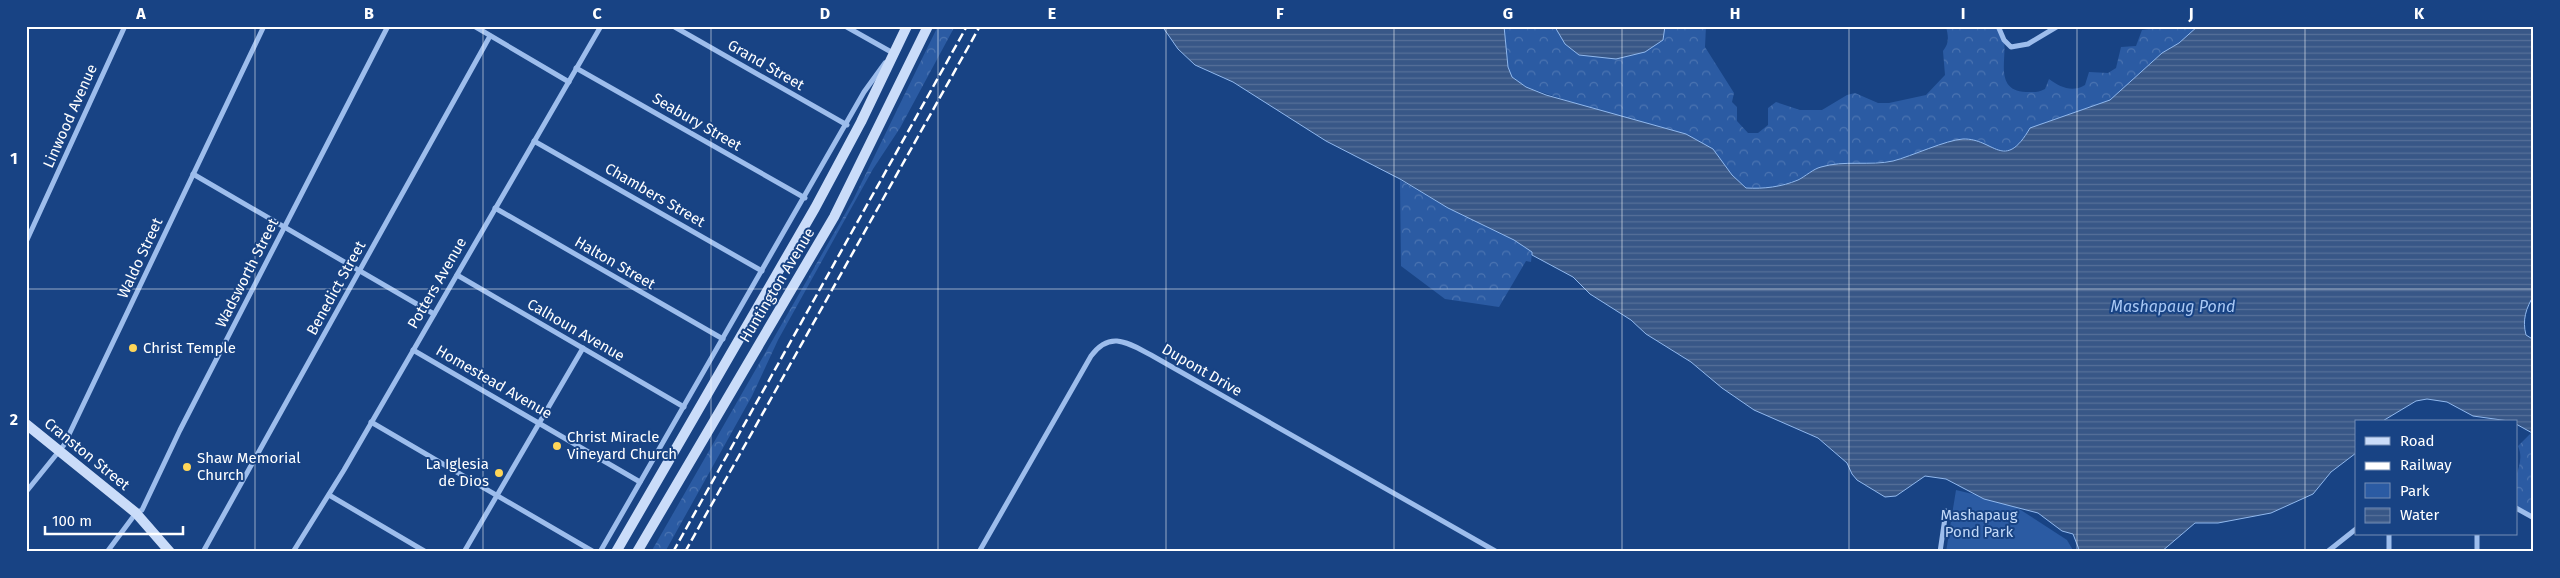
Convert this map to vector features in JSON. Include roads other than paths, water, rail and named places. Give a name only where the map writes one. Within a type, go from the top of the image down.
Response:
[{"type":"main road","name":"Huntington Avenue","points":[[616,552],[815,208],[861,122],[907,26]]},
{"type":"main road","name":"Huntington Avenue","points":[[637,552],[838,210],[928,26]]},
{"type":"main road","name":"Cranston Street","points":[[26,424],[136,513],[170,552]]},
{"type":"main road","points":[[643,552],[644,540]]},
{"type":"street","name":"Linwood Avenue","points":[[26,242],[125,26]]},
{"type":"street","name":"Waldo Street","points":[[26,492],[59,452],[118,335],[264,26]]},
{"type":"street","name":"Wadsworth Street","points":[[107,552],[136,513],[142,510],[180,430],[388,26]]},
{"type":"street","points":[[474,26],[569,82]]},
{"type":"street","name":"Potters Avenue","points":[[294,552],[601,26]]},
{"type":"street","name":"Grand Street","points":[[673,26],[847,125]]},
{"type":"street","points":[[845,26],[893,53]]},
{"type":"street","points":[[1998,26],[2004,40],[2011,47],[2022,45],[2058,26]]},
{"type":"street","name":"Benedict Street","points":[[203,552],[490,36]]},
{"type":"street","name":"Huntington Avenue","points":[[600,552],[868,87],[893,53]]},
{"type":"street","name":"Seabury Street","points":[[576,68],[805,198]]},
{"type":"street","name":"Chambers Street","points":[[534,141],[762,271]]},
{"type":"street","points":[[193,174],[434,314]]},
{"type":"street","name":"Halton Street","points":[[495,208],[723,339]]},
{"type":"street","name":"Calhoun Avenue","points":[[457,275],[684,407]]},
{"type":"street","name":"Dupont Drive","points":[[979,552],[1091,356],[1100,346],[1114,340],[1129,343],[1151,354],[1497,552]]},
{"type":"street","points":[[464,552],[583,348]]},
{"type":"street","name":"Homestead Avenue","points":[[413,350],[640,482]]},
{"type":"street","points":[[371,422],[594,552]]},
{"type":"street","points":[[329,495],[426,552]]},
{"type":"street","points":[[2518,509],[2534,518]]},
{"type":"street","points":[[1940,552],[1946,511]]},
{"type":"street","points":[[2328,552],[2355,530]]},
{"type":"street","points":[[2389,536],[2389,552]]},
{"type":"street","points":[[2477,536],[2477,552]]},
{"type":"water","name":"Mashapaug Pond","points":[[1162,26],[1504,26],[1508,67],[1512,77],[1526,87],[1546,95],[1686,134],[1713,149],[1732,175],[1746,188],[1753,188],[1785,184],[1798,180],[1818,168],[1830,165],[1893,161],[1956,140],[1974,140],[1998,150],[2006,151],[2013,149],[2030,128],[2110,100],[2162,53],[2179,43],[2198,26],[2534,26],[2534,295],[2527,309],[2524,324],[2526,335],[2534,340],[2534,434],[2518,425],[2518,420],[2473,416],[2447,402],[2427,399],[2416,401],[2384,420],[2355,420],[2355,454],[2331,472],[2313,494],[2271,513],[2218,523],[2195,523],[2161,552],[2080,552],[2073,534],[2062,531],[2038,513],[1984,499],[1946,479],[1925,476],[1896,496],[1885,497],[1857,480],[1847,463],[1818,438],[1754,410],[1722,388],[1691,362],[1646,334],[1631,320],[1590,294],[1573,277],[1532,255],[1532,252],[1514,240],[1448,208],[1400,179],[1326,141],[1233,82],[1195,65],[1178,49]]},
{"type":"water","points":[[1552,26],[1665,26],[1663,40],[1645,52],[1616,59],[1579,55],[1565,44],[1555,27]]},
{"type":"railway","points":[[673,552],[967,26]]},
{"type":"railway","points":[[685,552],[980,26]]},
{"type":"place","name":"Christ Temple","points":[[133,348]]},
{"type":"place","name":"Christ Miracle Vineyard Church","points":[[557,446]]},
{"type":"place","name":"Shaw Memorial Church","points":[[187,467]]},
{"type":"place","name":"La Iglesia de Dios","points":[[499,473]]},
{"type":"park label","name":"Mashapaug Pond Park","points":[[1979,524]]}]
